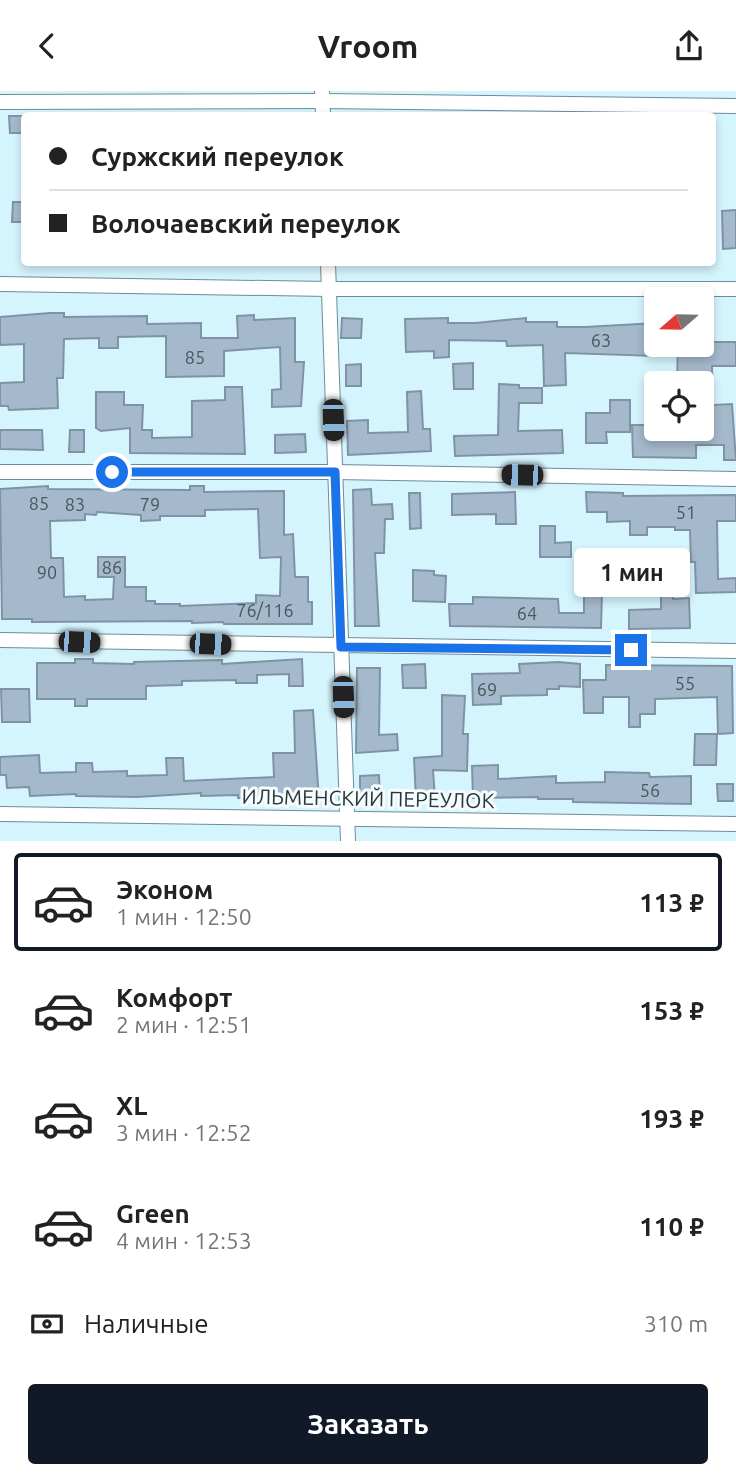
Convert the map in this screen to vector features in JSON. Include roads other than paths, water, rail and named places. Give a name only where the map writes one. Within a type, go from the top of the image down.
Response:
[{"type":"street","points":[[0,102],[736,106]]},
{"type":"street","points":[[328,266],[348,841]]},
{"type":"street","points":[[0,284],[329,289],[736,289]]},
{"type":"street","points":[[0,472],[335,472],[736,479]]},
{"type":"street","points":[[0,640],[736,652]]},
{"type":"street","name":"ИЛЬМЕНСКИЙ ПЕРЕУЛОК","points":[[0,814],[736,824]]}]
